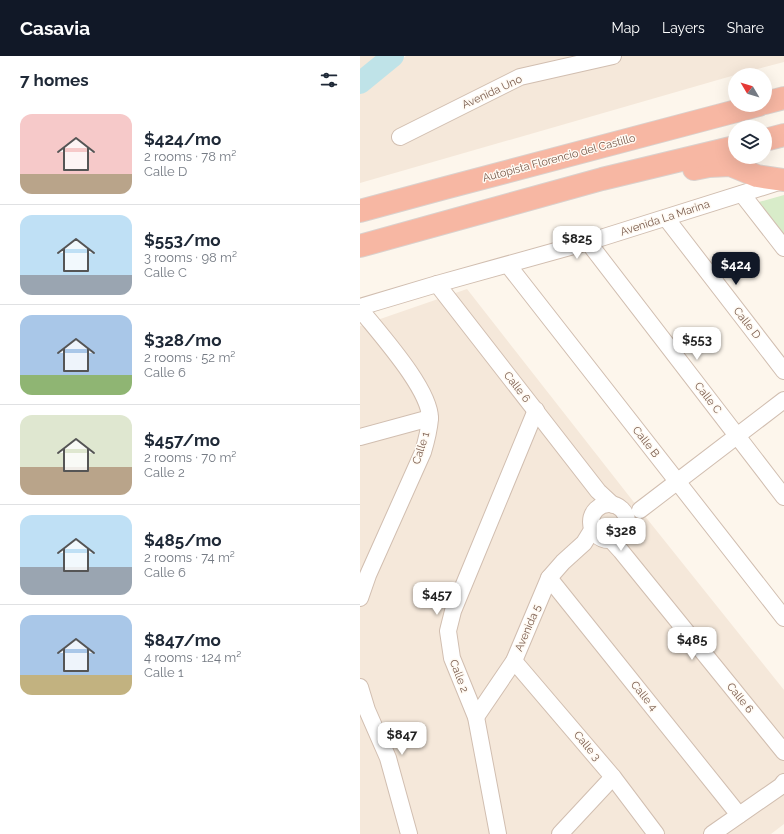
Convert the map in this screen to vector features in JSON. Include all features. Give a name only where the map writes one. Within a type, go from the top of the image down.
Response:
[{"type":"highway","points":[[772,101],[784,98]]},
{"type":"highway","name":"Autopista Florencio del Castillo","points":[[360,212],[733,112]]},
{"type":"highway","points":[[772,138],[784,135]]},
{"type":"highway","points":[[360,246],[602,179],[728,149]]},
{"type":"highway","points":[[602,179],[648,177],[709,166],[730,165],[757,176],[783,180]]},
{"type":"street","name":"Avenida Uno","points":[[400,137],[520,77],[592,59],[613,56]]},
{"type":"street","name":"Avenida La Marina","points":[[360,308],[437,284],[588,242],[783,180]]},
{"type":"street","points":[[742,194],[784,248]]},
{"type":"street","name":"Calle D","points":[[666,218],[784,371]]},
{"type":"street","name":"Calle C","points":[[588,242],[784,497]]},
{"type":"street","name":"Calle B","points":[[508,265],[784,618]]},
{"type":"street","name":"Calle 6","points":[[437,284],[598,491],[613,505]]},
{"type":"street","name":"Calle 1","points":[[360,308],[408,370],[426,402],[430,418],[423,452],[364,574],[360,598]]},
{"type":"street","points":[[640,510],[784,400]]},
{"type":"street","name":"Calle 2","points":[[498,834],[476,717],[452,658],[448,631],[453,611],[536,410]]},
{"type":"street","points":[[360,437],[430,418]]},
{"type":"street","points":[[597,509],[608,504],[619,507],[623,511],[627,521],[625,532],[609,540],[591,518],[597,509],[598,491]]},
{"type":"street","name":"Calle 6","points":[[609,540],[784,752]]},
{"type":"street","name":"Avenida 5","points":[[476,717],[514,661],[549,578],[563,562],[584,543],[609,540]]},
{"type":"street","name":"Calle 4","points":[[549,578],[739,815]]},
{"type":"street","name":"Calle 3","points":[[514,661],[613,777],[656,834]]},
{"type":"street","points":[[360,687],[367,710],[388,758],[409,834]]},
{"type":"street","points":[[560,834],[613,777]]},
{"type":"street","points":[[712,834],[781,786],[784,782]]},
{"type":"shaded area","points":[[360,56],[383,56],[360,74]]},
{"type":"shaded area","points":[[406,56],[784,56],[784,62],[761,68],[728,68],[728,77],[360,183],[360,93]]},
{"type":"shaded area","points":[[467,289],[640,510],[784,690],[784,824],[771,834],[360,834],[360,326]]},
{"type":"green space","points":[[784,195],[784,234],[759,202]]},
{"type":"waterway","points":[[360,83],[393,56]]}]
